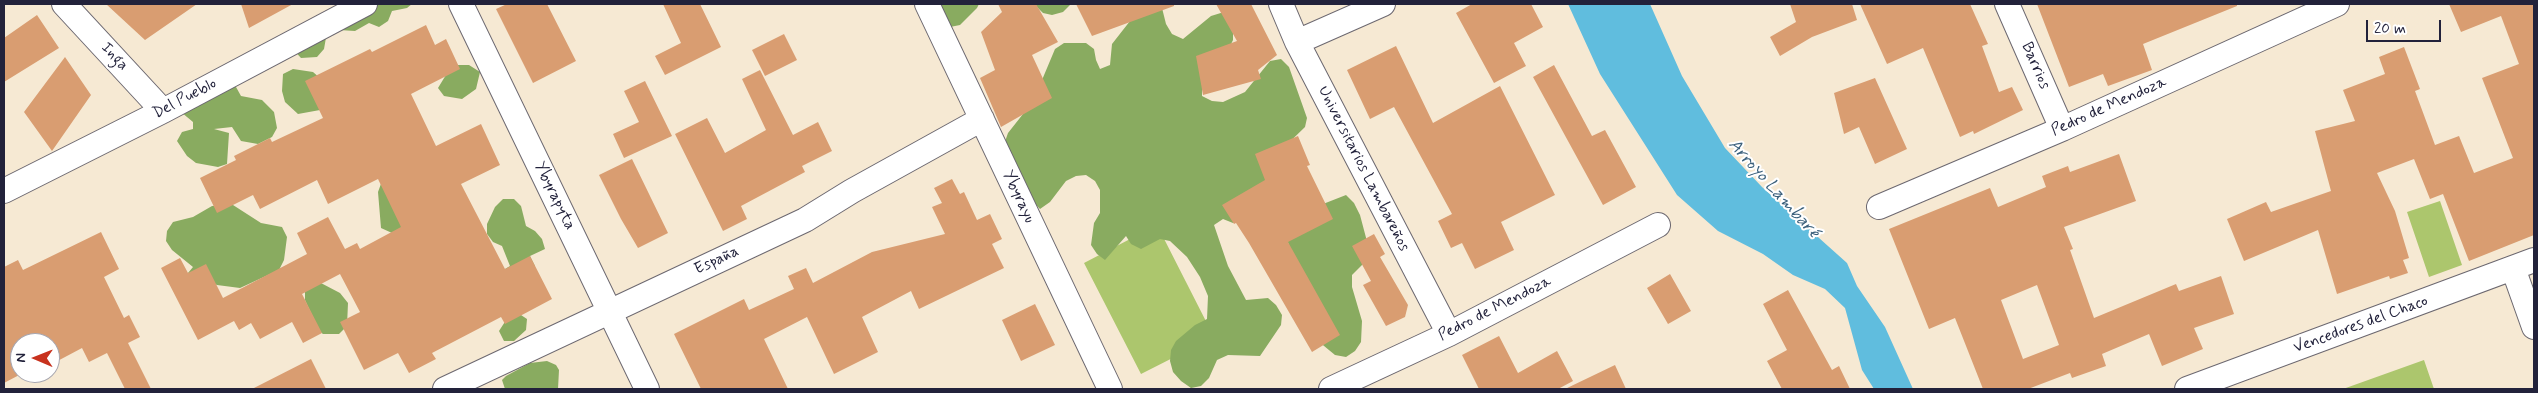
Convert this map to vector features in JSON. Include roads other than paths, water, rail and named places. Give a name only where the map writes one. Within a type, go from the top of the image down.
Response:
[{"type":"street","name":"Inga","points":[[64,4],[163,111]]},
{"type":"street","name":"Del Pueblo","points":[[4,191],[163,111],[365,4]]},
{"type":"street","name":"Ybyrapyta","points":[[461,4],[647,389]]},
{"type":"street","name":"Ybyrayu","points":[[927,4],[1110,389]]},
{"type":"street","name":"Universitarios Lambareños","points":[[1281,4],[1297,42],[1449,334]]},
{"type":"street","points":[[1297,42],[1383,4]]},
{"type":"street","name":"Barrios","points":[[2007,4],[2062,129]]},
{"type":"street","name":"Pedro de Mendoza","points":[[1879,207],[2062,129],[2332,5]]},
{"type":"street","name":"España","points":[[444,389],[805,220],[852,191],[982,120]]},
{"type":"street","name":"Pedro de Mendoza","points":[[1330,389],[1449,334],[1658,226]]},
{"type":"street","points":[[2524,264],[2534,327]]},
{"type":"street","name":"Vencedores del Chaco","points":[[2187,389],[2524,264]]},
{"type":"water","points":[[1568,4],[1650,4],[1682,76],[1725,148],[1762,187],[1847,263],[1857,286],[1885,327],[1913,389],[1874,389],[1862,370],[1845,308],[1825,289],[1793,275],[1763,254],[1718,231],[1677,195],[1600,74]]},
{"type":"water label","name":"Arroyo Lambaré","points":[[1773,189]]}]
